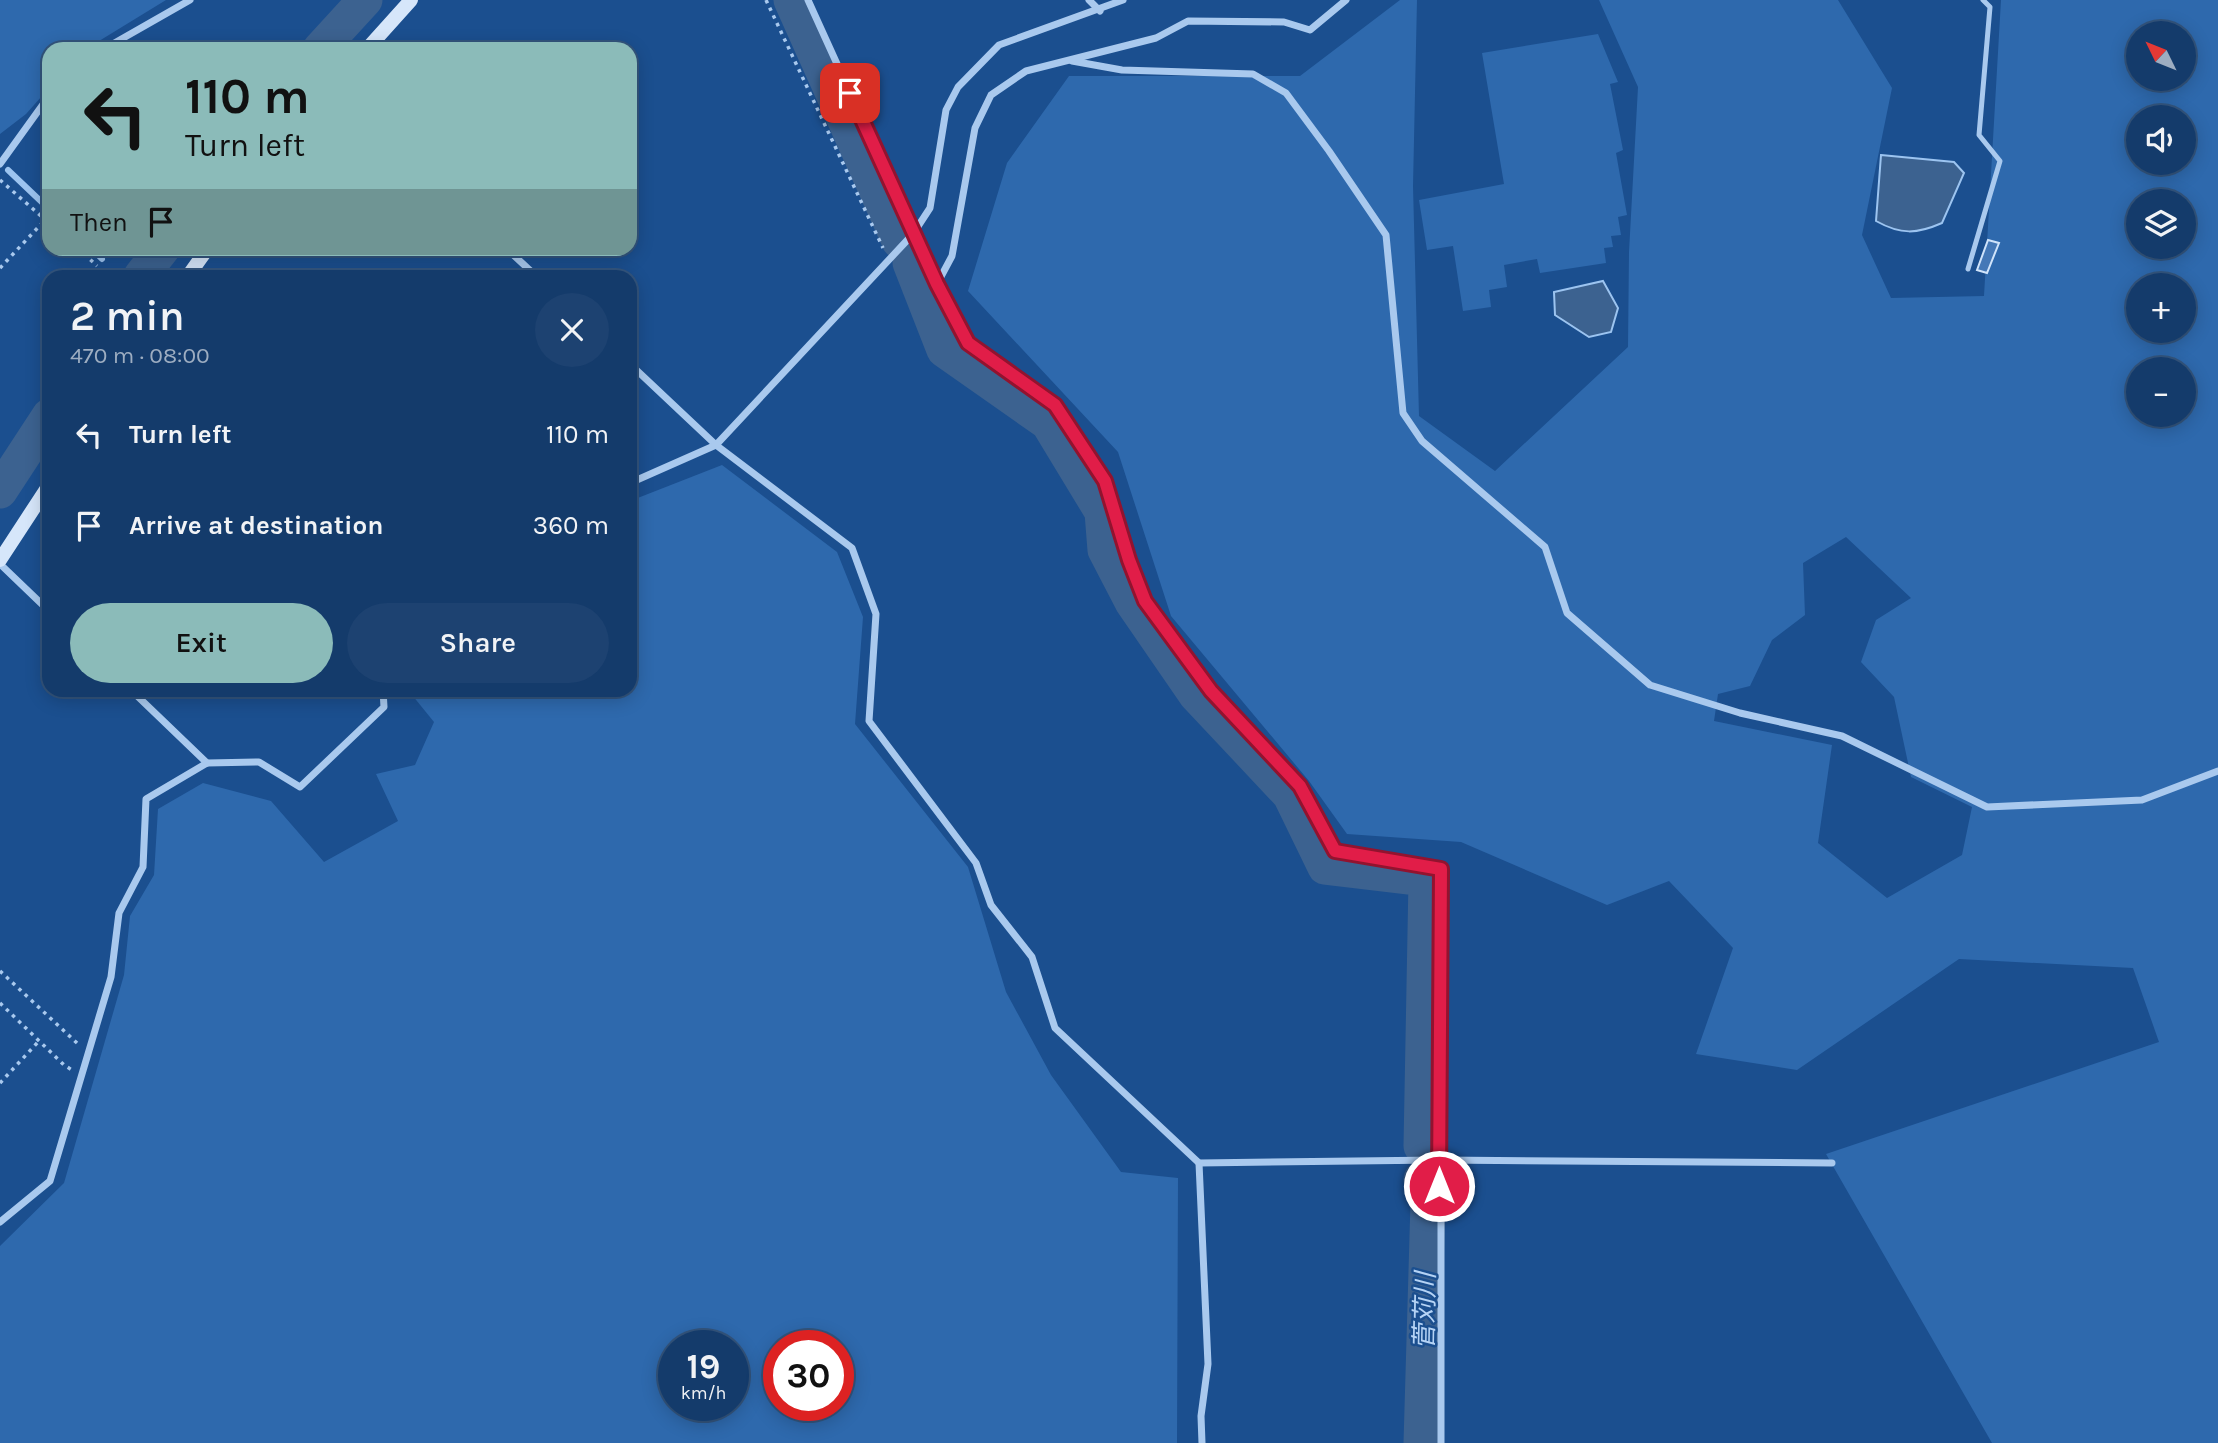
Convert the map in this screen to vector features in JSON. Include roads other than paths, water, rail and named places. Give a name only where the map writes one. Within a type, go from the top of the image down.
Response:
[{"type":"main road","points":[[373,42],[411,0]]},
{"type":"main road","points":[[0,562],[42,496]]},
{"type":"street","points":[[116,42],[190,0]]},
{"type":"street","points":[[808,0],[913,234],[968,343],[1055,405],[1105,481],[1129,560],[1145,601],[1211,691],[1300,786],[1335,851],[1441,869],[1441,1443]]},
{"type":"street","points":[[1089,0],[1100,11]]},
{"type":"street","points":[[637,480],[716,445],[913,234],[930,208],[946,110],[958,87],[999,45],[1100,11],[1123,0]]},
{"type":"street","points":[[937,284],[952,256],[975,128],[991,95],[1026,71],[1156,38],[1188,21],[1284,22],[1310,30],[1346,0]]},
{"type":"street","points":[[1072,61],[1122,70],[1253,74],[1286,93],[1386,235],[1403,413],[1422,441],[1545,547],[1567,613],[1650,685],[1740,713],[1842,736],[1987,807],[2142,800],[2218,771]]},
{"type":"street","points":[[0,164],[42,106]]},
{"type":"street","points":[[515,256],[530,270]]},
{"type":"street","points":[[637,372],[716,445],[852,548],[876,614],[869,721],[976,863],[991,905],[1032,957],[1055,1028],[1199,1163],[1439,1160],[1832,1163]]},
{"type":"street","points":[[0,562],[42,604]]},
{"type":"street","points":[[138,697],[207,764]]},
{"type":"street","points":[[0,1222],[50,1181],[111,977],[119,913],[143,867],[146,799],[207,764],[259,762],[300,787],[384,707],[383,697]]},
{"type":"street","points":[[1199,1163],[1208,1364],[1201,1416],[1202,1443]]},
{"type":"lane","points":[[1968,269],[2000,161],[1979,135],[1990,7],[1983,0]]},
{"type":"waterway","points":[[326,42],[365,0]]},
{"type":"waterway","name":"菅苅川","points":[[791,0],[899,241]]},
{"type":"waterway","points":[[8,170],[42,202]]},
{"type":"waterway","points":[[99,256],[102,259]]},
{"type":"waterway","points":[[146,270],[157,256]]},
{"type":"waterway","name":"菅苅川","points":[[910,263],[944,350],[1048,423],[1102,512],[1105,550],[1132,602],[1196,695],[1290,795],[1325,867],[1426,879],[1421,1146]]},
{"type":"waterway","points":[[0,491],[42,427]]},
{"type":"waterway","name":"菅苅川","points":[[1421,1179],[1428,1202],[1421,1443]]}]
